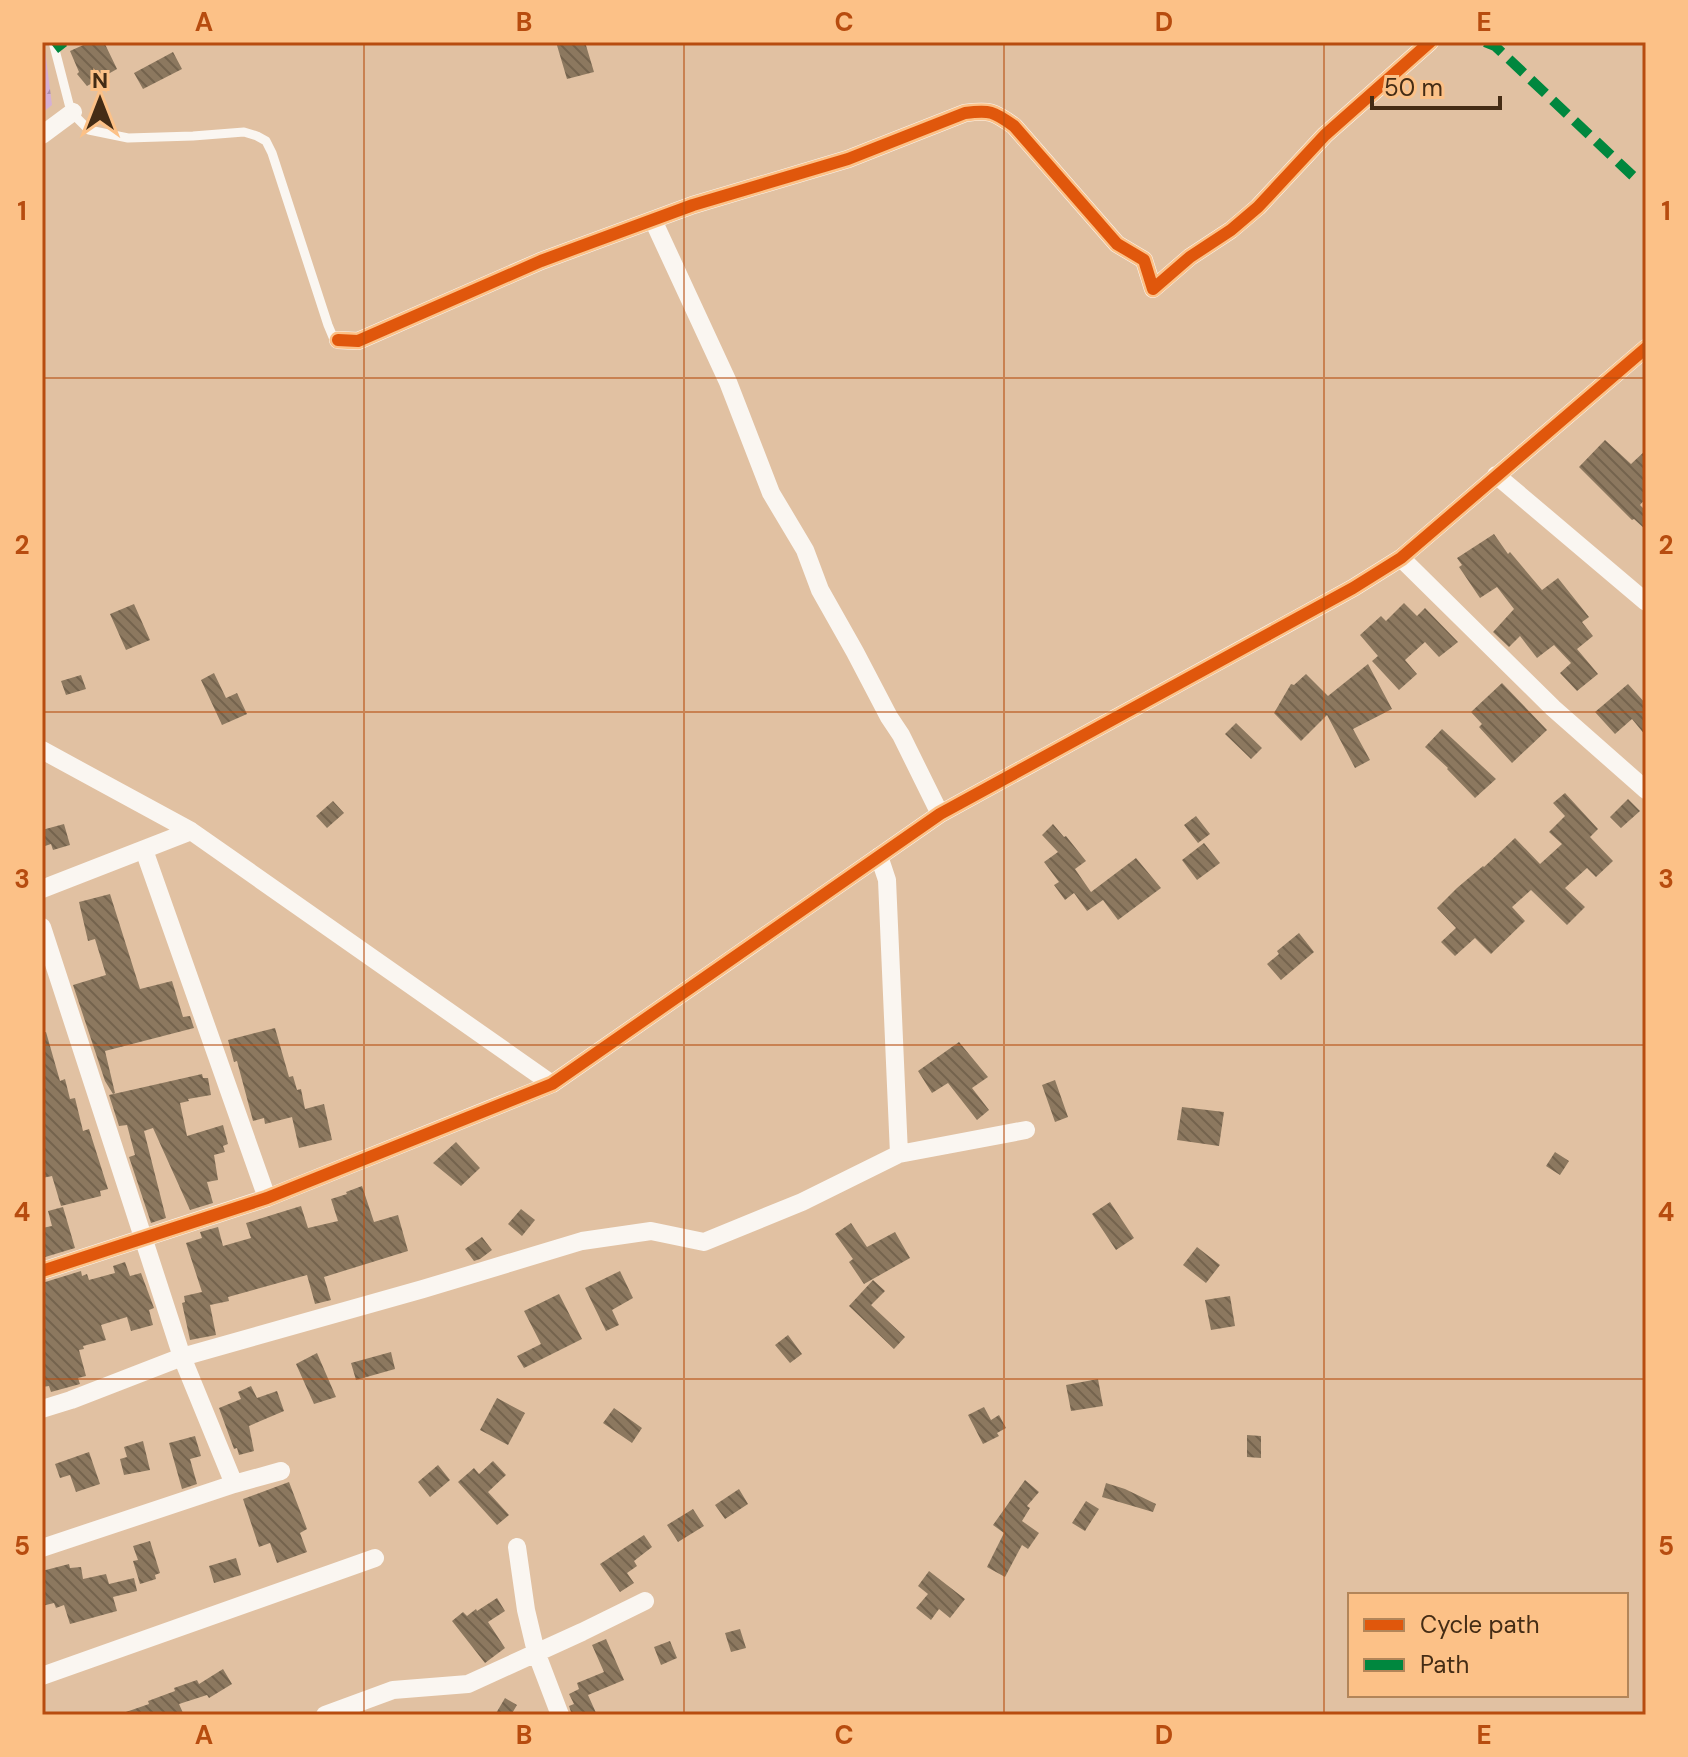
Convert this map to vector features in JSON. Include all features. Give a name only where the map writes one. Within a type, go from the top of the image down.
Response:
[{"type":"street","points":[[338,340],[358,341],[541,261],[693,205],[848,159],[965,113],[993,112],[1014,126],[1117,244],[1144,260],[1153,289],[1190,257],[1231,230],[1258,207],[1325,135],[1430,42]]},
{"type":"street","points":[[42,135],[73,112]]},
{"type":"street","points":[[653,220],[728,382],[771,493],[805,550],[820,590],[901,735],[940,814]]},
{"type":"street","points":[[42,1271],[267,1198],[552,1084],[940,814],[1353,588],[1401,558],[1646,348]]},
{"type":"street","points":[[1496,475],[1646,602]]},
{"type":"street","points":[[1401,558],[1553,708],[1646,790]]},
{"type":"street","points":[[43,752],[191,831],[552,1084]]},
{"type":"street","points":[[42,889],[191,831]]},
{"type":"street","points":[[144,850],[267,1198]]},
{"type":"street","points":[[879,856],[887,880],[899,1154]]},
{"type":"street","points":[[42,927],[182,1357],[234,1484]]},
{"type":"street","points":[[42,1409],[182,1357],[582,1241],[651,1231],[704,1242],[802,1202],[899,1154],[1026,1130]]},
{"type":"street","points":[[42,1548],[281,1471]]},
{"type":"street","points":[[517,1547],[536,1652],[560,1715]]},
{"type":"street","points":[[42,1676],[375,1558]]},
{"type":"street","points":[[325,1715],[393,1690],[468,1684],[645,1601]]},
{"type":"lane","points":[[53,42],[69,104],[89,130],[128,138],[244,132],[266,141],[328,325],[333,337],[338,340]]},
{"type":"green space","points":[[42,42],[52,105],[42,113]]},
{"type":"building","points":[[90,42],[104,42],[117,69],[87,86],[77,74],[79,72],[70,51]]},
{"type":"building","points":[[556,42],[585,42],[594,72],[567,79]]},
{"type":"building","points":[[173,52],[182,69],[143,89],[134,73]]},
{"type":"building","points":[[1605,440],[1631,464],[1646,450],[1646,498],[1640,505],[1646,511],[1646,530],[1579,467]]},
{"type":"building","points":[[1494,534],[1542,590],[1558,578],[1589,617],[1582,622],[1593,636],[1577,649],[1598,674],[1577,691],[1560,673],[1571,663],[1554,645],[1537,658],[1520,636],[1509,647],[1493,632],[1514,609],[1497,587],[1480,598],[1459,567],[1462,565],[1457,558]]},
{"type":"building","points":[[1404,603],[1417,616],[1425,608],[1458,642],[1439,657],[1425,642],[1405,660],[1417,674],[1399,690],[1372,661],[1378,656],[1360,635],[1381,616],[1386,621]]},
{"type":"building","points":[[134,604],[150,640],[126,650],[110,614]]},
{"type":"building","points":[[1368,664],[1392,709],[1353,729],[1370,760],[1355,768],[1327,715],[1301,741],[1274,713],[1291,684],[1294,685],[1306,674],[1328,696]]},
{"type":"building","points":[[214,673],[226,698],[237,693],[247,714],[222,725],[201,680]]},
{"type":"building","points":[[81,675],[86,689],[66,695],[61,681]]},
{"type":"building","points":[[1502,683],[1547,730],[1512,763],[1479,727],[1482,724],[1471,712]]},
{"type":"building","points":[[1628,684],[1646,704],[1646,736],[1632,719],[1615,734],[1595,712]]},
{"type":"building","points":[[1236,723],[1262,748],[1251,759],[1225,734]]},
{"type":"building","points":[[1442,729],[1496,779],[1475,798],[1425,747]]},
{"type":"building","points":[[1565,793],[1598,829],[1590,837],[1613,861],[1596,877],[1587,868],[1565,888],[1585,907],[1567,925],[1531,890],[1512,907],[1525,921],[1491,954],[1475,938],[1455,956],[1441,942],[1456,928],[1437,908],[1515,838],[1540,864],[1562,844],[1549,832],[1565,816],[1553,803]]},
{"type":"building","points":[[1628,799],[1640,811],[1621,828],[1610,817]]},
{"type":"building","points":[[333,801],[344,813],[327,828],[316,816]]},
{"type":"building","points":[[1196,816],[1210,834],[1198,843],[1184,825]]},
{"type":"building","points":[[64,824],[70,845],[53,850],[51,844],[42,847],[42,830]]},
{"type":"building","points":[[1053,824],[1086,861],[1075,869],[1091,892],[1136,858],[1161,888],[1118,920],[1103,900],[1087,911],[1074,893],[1065,900],[1054,885],[1059,882],[1044,862],[1058,852],[1042,835]]},
{"type":"building","points":[[1204,843],[1220,863],[1197,880],[1182,860]]},
{"type":"building","points":[[110,894],[140,989],[172,981],[183,1017],[190,1016],[194,1028],[105,1051],[113,1094],[105,1081],[73,985],[106,975],[95,939],[88,941],[79,902]]},
{"type":"building","points":[[1299,933],[1314,952],[1281,980],[1267,964]]},
{"type":"building","points":[[275,1028],[289,1077],[293,1076],[297,1090],[301,1089],[305,1109],[324,1104],[332,1140],[299,1148],[292,1117],[265,1124],[264,1118],[253,1121],[237,1061],[234,1062],[228,1040]]},
{"type":"building","points":[[46,1032],[60,1081],[65,1079],[70,1099],[75,1098],[83,1131],[89,1129],[108,1189],[100,1191],[101,1196],[61,1206],[52,1176],[42,1178],[42,1033]]},
{"type":"building","points":[[959,1042],[988,1077],[972,1088],[989,1110],[977,1120],[948,1083],[932,1093],[918,1071]]},
{"type":"building","points":[[202,1074],[203,1078],[208,1078],[211,1095],[180,1103],[187,1136],[223,1125],[228,1144],[223,1146],[225,1152],[214,1155],[218,1180],[207,1182],[213,1203],[190,1210],[153,1128],[144,1131],[166,1218],[151,1223],[129,1157],[135,1155],[127,1125],[119,1126],[109,1095]]},
{"type":"building","points":[[1055,1080],[1068,1117],[1055,1122],[1042,1085]]},
{"type":"building","points":[[1182,1107],[1224,1112],[1219,1146],[1177,1140]]},
{"type":"building","points":[[456,1142],[480,1168],[461,1186],[433,1163]]},
{"type":"building","points":[[1555,1152],[1569,1161],[1560,1175],[1546,1166]]},
{"type":"building","points":[[362,1186],[374,1222],[398,1215],[408,1251],[324,1277],[331,1300],[315,1304],[307,1275],[228,1297],[229,1301],[210,1305],[216,1335],[190,1340],[182,1303],[185,1302],[184,1296],[202,1292],[186,1243],[202,1238],[200,1232],[218,1227],[223,1246],[251,1238],[246,1223],[301,1206],[308,1228],[338,1221],[331,1199]]},
{"type":"building","points":[[1110,1202],[1134,1238],[1116,1250],[1092,1214]]},
{"type":"building","points":[[63,1207],[75,1248],[42,1258],[42,1228],[52,1226],[48,1211]]},
{"type":"building","points":[[521,1209],[535,1220],[522,1236],[508,1224]]},
{"type":"building","points":[[851,1223],[867,1247],[895,1232],[910,1258],[864,1284],[849,1262],[853,1259],[835,1234]]},
{"type":"building","points":[[482,1237],[492,1250],[474,1261],[465,1249]]},
{"type":"building","points":[[1197,1247],[1220,1265],[1206,1283],[1183,1265]]},
{"type":"building","points":[[125,1262],[130,1276],[141,1273],[154,1308],[149,1310],[153,1325],[131,1331],[127,1317],[101,1325],[106,1340],[79,1350],[86,1376],[78,1378],[80,1384],[51,1392],[49,1386],[42,1387],[42,1283],[81,1271],[82,1276],[87,1274],[89,1280],[115,1273],[113,1266]]},
{"type":"building","points":[[620,1271],[633,1298],[612,1310],[619,1325],[606,1331],[585,1288]]},
{"type":"building","points":[[873,1280],[885,1291],[871,1305],[905,1337],[894,1349],[849,1306]]},
{"type":"building","points":[[559,1294],[582,1339],[524,1368],[517,1356],[541,1344],[524,1311]]},
{"type":"building","points":[[1230,1296],[1235,1326],[1211,1330],[1205,1300]]},
{"type":"building","points":[[788,1335],[802,1354],[790,1363],[775,1345]]},
{"type":"building","points":[[391,1352],[395,1369],[356,1380],[351,1363]]},
{"type":"building","points":[[317,1353],[336,1397],[314,1404],[296,1364]]},
{"type":"building","points":[[1098,1379],[1103,1406],[1071,1411],[1066,1385]]},
{"type":"building","points":[[251,1386],[257,1398],[277,1391],[284,1411],[249,1426],[254,1451],[239,1455],[219,1408],[241,1399],[238,1392]]},
{"type":"building","points":[[497,1398],[525,1413],[508,1445],[480,1430]]},
{"type":"building","points":[[984,1407],[991,1420],[999,1415],[1006,1428],[997,1433],[999,1436],[983,1444],[968,1415]]},
{"type":"building","points":[[614,1408],[642,1428],[632,1443],[603,1423]]},
{"type":"building","points":[[1247,1435],[1261,1436],[1261,1458],[1247,1457]]},
{"type":"building","points":[[195,1436],[201,1456],[190,1459],[197,1484],[182,1489],[169,1443]]},
{"type":"building","points":[[143,1441],[150,1470],[124,1475],[120,1459],[127,1457],[124,1447]]},
{"type":"building","points":[[89,1452],[100,1484],[76,1492],[70,1475],[60,1478],[55,1464]]},
{"type":"building","points":[[493,1461],[506,1475],[488,1492],[509,1515],[497,1525],[458,1482],[474,1468],[479,1474]]},
{"type":"building","points":[[438,1465],[450,1480],[430,1497],[418,1482]]},
{"type":"building","points":[[1025,1480],[1039,1492],[1027,1506],[1030,1508],[1022,1521],[1039,1533],[1028,1549],[1022,1545],[1005,1577],[987,1567],[1004,1533],[993,1525]]},
{"type":"building","points":[[289,1482],[307,1529],[300,1533],[307,1552],[277,1563],[270,1543],[259,1547],[243,1499]]},
{"type":"building","points":[[1106,1483],[1156,1504],[1153,1512],[1102,1497]]},
{"type":"building","points":[[739,1489],[748,1504],[725,1519],[715,1505]]},
{"type":"building","points":[[1086,1501],[1099,1509],[1085,1531],[1072,1523]]},
{"type":"building","points":[[693,1509],[704,1526],[678,1542],[667,1525]]},
{"type":"building","points":[[644,1535],[652,1547],[634,1561],[637,1566],[627,1573],[634,1583],[620,1592],[600,1564]]},
{"type":"building","points":[[150,1541],[160,1573],[155,1575],[156,1579],[140,1584],[133,1561],[138,1560],[133,1546]]},
{"type":"building","points":[[236,1558],[241,1575],[214,1583],[209,1566]]},
{"type":"building","points":[[69,1564],[70,1568],[81,1567],[83,1579],[106,1574],[109,1584],[134,1578],[137,1591],[113,1597],[117,1611],[70,1624],[64,1605],[56,1608],[54,1603],[42,1606],[42,1571]]},
{"type":"building","points":[[929,1571],[965,1599],[950,1618],[939,1609],[931,1620],[916,1608],[928,1594],[918,1586]]},
{"type":"building","points":[[497,1598],[505,1611],[488,1622],[505,1648],[485,1663],[452,1621],[463,1612],[467,1616]]},
{"type":"building","points":[[740,1629],[746,1648],[731,1652],[725,1633]]},
{"type":"building","points":[[606,1639],[624,1680],[588,1695],[597,1715],[572,1715],[569,1706],[574,1704],[569,1694],[579,1689],[577,1683],[604,1672],[592,1645]]},
{"type":"building","points":[[670,1641],[677,1658],[661,1665],[654,1647]]},
{"type":"building","points":[[223,1669],[232,1684],[209,1698],[207,1695],[179,1704],[184,1715],[123,1715],[175,1691],[174,1688],[197,1680],[199,1684]]},
{"type":"building","points":[[505,1698],[517,1705],[511,1715],[495,1715]]},
{"type":"marked path","points":[[55,49],[64,42]]},
{"type":"marked path","points":[[1485,42],[1495,46],[1633,176]]},
{"type":"cycle path","points":[[338,340],[358,341],[541,261],[693,205],[848,159],[973,112],[991,113],[1014,126],[1117,244],[1144,260],[1153,289],[1190,257],[1231,230],[1258,207],[1325,135],[1430,42]]},
{"type":"cycle path","points":[[42,1271],[267,1198],[552,1084],[940,814],[1353,588],[1401,558],[1646,348]]}]
